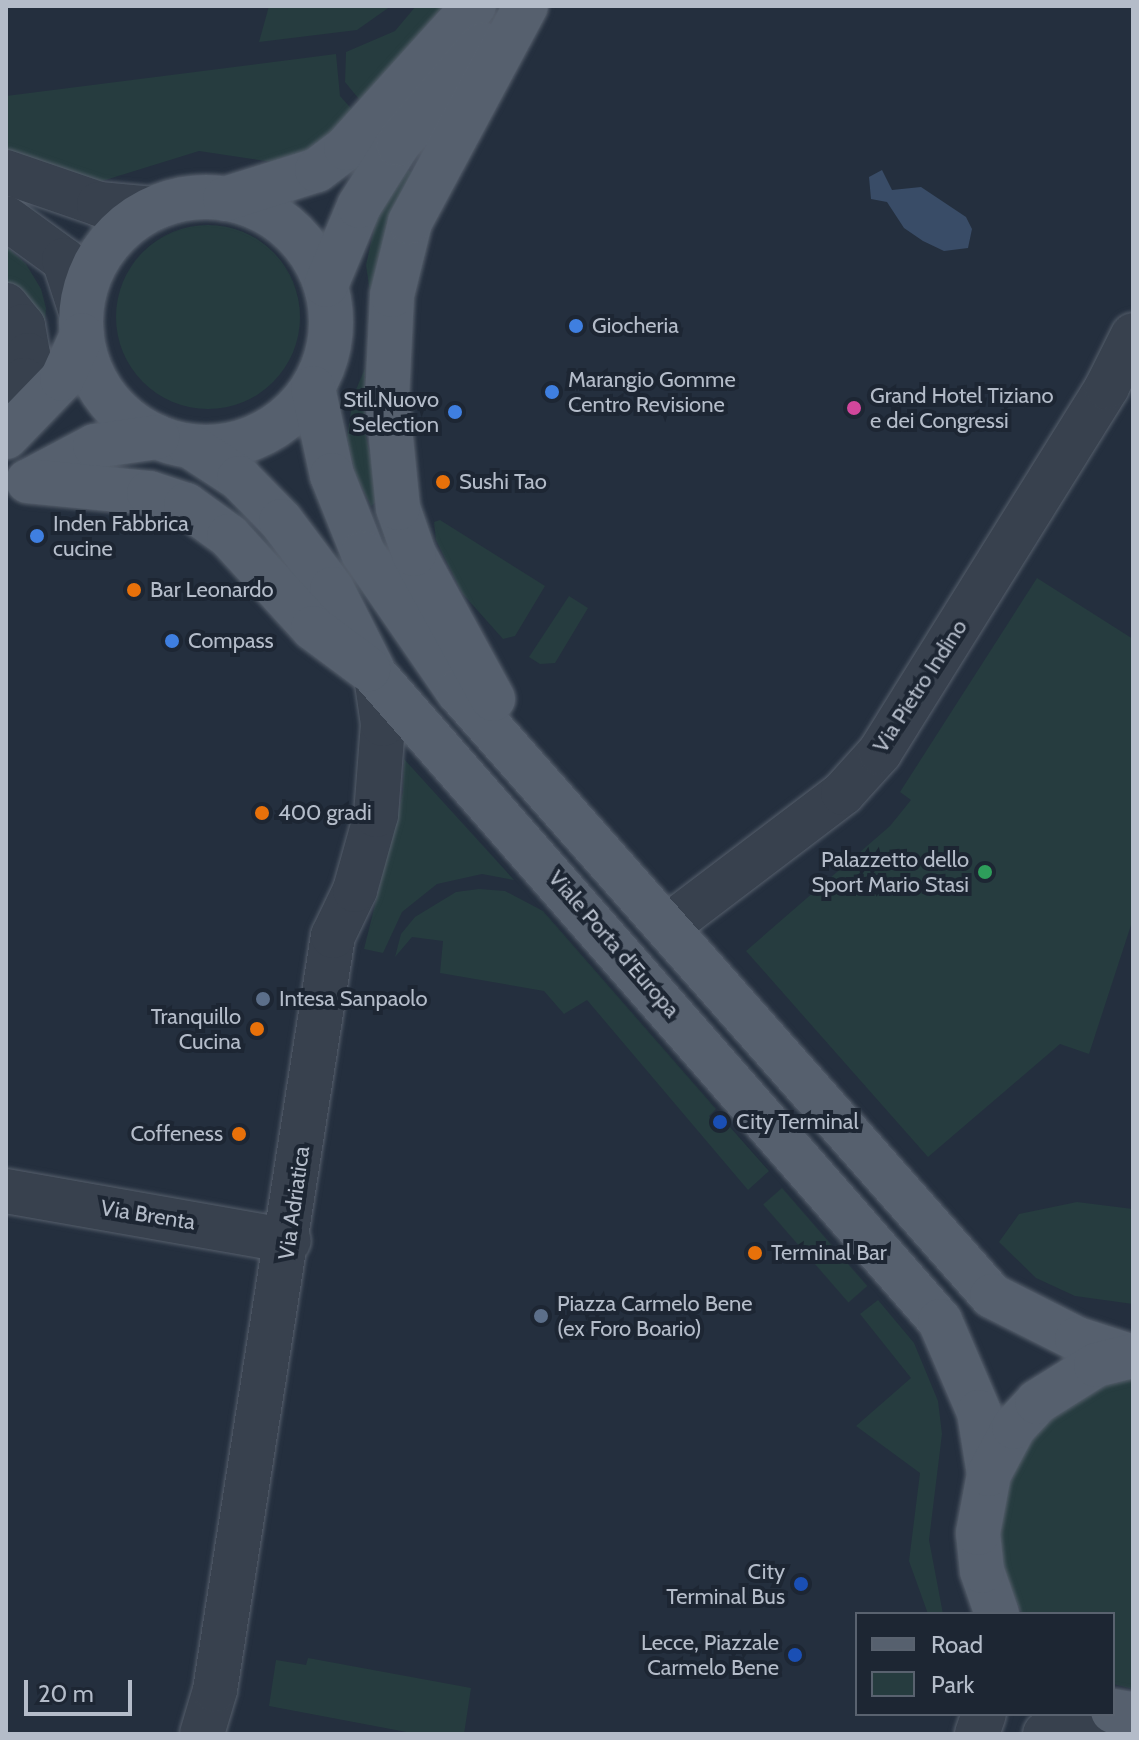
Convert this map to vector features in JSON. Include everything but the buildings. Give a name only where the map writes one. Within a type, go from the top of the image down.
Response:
[{"type":"main road","points":[[225,199],[317,170],[346,148],[474,6]]},
{"type":"main road","points":[[326,285],[359,206],[398,144],[516,6]]},
{"type":"main road","points":[[526,6],[410,222],[392,295],[387,398],[398,508],[440,609],[536,778]]},
{"type":"main road","points":[[6,437],[62,379],[82,324],[86,286],[104,251],[130,223],[153,209],[200,197],[225,199],[277,219],[306,248],[326,285],[332,331],[313,388],[296,410],[260,434],[218,447],[173,442],[95,446],[17,489]]},
{"type":"main road","points":[[82,324],[90,367],[105,397],[129,420],[173,442]]},
{"type":"main road","points":[[332,331],[390,332]]},
{"type":"main road","name":"Viale Porta d'Europa","points":[[313,388],[332,475],[363,553],[458,691],[992,1296],[1077,1339],[1132,1356]]},
{"type":"main road","name":"Viale Porta d'Europa","points":[[173,442],[239,478],[281,521],[332,589],[376,676],[940,1321],[979,1412],[989,1474]]},
{"type":"main road","points":[[17,489],[149,493],[186,505],[229,536],[313,628],[376,676]]},
{"type":"main road","name":"Viale Porta d'Europa","points":[[994,1612],[978,1533],[989,1474],[1014,1427],[1037,1402],[1064,1381],[1132,1356]]},
{"type":"street","points":[[6,172],[99,204],[153,209]]},
{"type":"street","points":[[6,218],[64,260],[82,324]]},
{"type":"street","points":[[6,305],[23,326],[28,355],[24,380],[6,416]]},
{"type":"street","name":"Via Pietro Indino","points":[[668,926],[843,793],[880,752],[1120,391],[1133,335]]},
{"type":"street","name":"Via Adriatica","points":[[202,1734],[215,1690],[289,1241],[333,936],[355,890],[376,815],[383,724],[376,676]]},
{"type":"street","name":"Via Brenta","points":[[6,1191],[289,1241]]},
{"type":"street","points":[[1045,1734],[1099,1716]]},
{"type":"green space","points":[[269,6],[391,6],[357,30],[259,42]]},
{"type":"green space","points":[[416,6],[443,6],[363,104],[345,82],[346,52],[395,31]]},
{"type":"green space","points":[[336,54],[340,96],[356,114],[313,153],[285,164],[199,151],[102,181],[72,177],[6,149],[6,96]]},
{"type":"green space","points":[[408,170],[418,177],[381,253],[370,292],[366,265],[376,220]]},
{"type":"green space","points":[[208,225],[243,232],[273,252],[293,282],[300,317],[293,352],[273,382],[243,402],[208,409],[173,402],[143,382],[123,352],[116,317],[123,282],[143,252],[173,232]]},
{"type":"green space","points":[[6,246],[26,264],[41,289],[46,308],[43,349],[6,284]]},
{"type":"green space","points":[[365,368],[365,432],[380,499],[371,506],[355,474],[347,438],[353,397]]},
{"type":"green space","points":[[440,520],[545,586],[515,636],[503,639],[462,593],[436,540],[434,522]]},
{"type":"green space","name":"Palazzetto dello Sport Mario Stasi","points":[[1037,578],[1133,639],[1133,919],[1089,1054],[1060,1044],[928,1157],[746,951],[890,826],[911,800],[900,792]]},
{"type":"green space","points":[[569,596],[588,608],[555,663],[540,664],[529,657]]},
{"type":"green space","points":[[404,759],[514,880],[482,874],[437,884],[402,912],[383,953],[364,949],[403,792]]},
{"type":"green space","points":[[479,889],[505,891],[543,911],[716,1109],[709,1116],[722,1131],[729,1126],[769,1171],[748,1190],[587,1000],[564,1014],[544,991],[440,973],[443,941],[412,937],[395,957],[401,934],[415,917],[456,892]]},
{"type":"green space","points":[[782,1188],[867,1286],[848,1303],[763,1204]]},
{"type":"green space","points":[[1077,1202],[1133,1209],[1133,1304],[1075,1296],[1036,1278],[999,1242],[1019,1214]]},
{"type":"green space","points":[[878,1300],[914,1343],[938,1401],[942,1434],[929,1540],[943,1612],[927,1612],[909,1561],[920,1473],[856,1426],[911,1378],[860,1314]]},
{"type":"green space","points":[[1133,1377],[1133,1689],[1115,1684],[1115,1612],[1021,1612],[1004,1572],[999,1527],[1007,1483],[1027,1442],[1059,1409],[1097,1386]]},
{"type":"green space","points":[[308,1658],[471,1688],[464,1734],[417,1734],[269,1706],[276,1660],[306,1665]]},
{"type":"water","points":[[882,170],[892,190],[921,187],[966,217],[972,229],[968,248],[944,251],[923,241],[904,228],[887,202],[871,199],[869,177]]},
{"type":"place","name":"Giocheria","points":[[576,326]]},
{"type":"place","name":"Marangio Gomme Centro Revisione","points":[[552,392]]},
{"type":"place","name":"Grand Hotel Tiziano e dei Congressi","points":[[854,408]]},
{"type":"place","name":"Stil.Nuovo Selection","points":[[455,412]]},
{"type":"place","name":"Sushi Tao","points":[[443,482]]},
{"type":"place","name":"Inden Fabbrica cucine","points":[[37,536]]},
{"type":"place","name":"Bar Leonardo","points":[[134,590]]},
{"type":"place","name":"Compass","points":[[172,641]]},
{"type":"place","name":"400 gradi","points":[[262,813]]},
{"type":"place","name":"Palazzetto dello Sport Mario Stasi","points":[[985,872]]},
{"type":"place","name":"Intesa Sanpaolo","points":[[263,999]]},
{"type":"place","name":"Tranquillo Cucina","points":[[257,1029]]},
{"type":"place","name":"City Terminal","points":[[720,1122]]},
{"type":"place","name":"Coffeness","points":[[239,1134]]},
{"type":"place","name":"Terminal Bar","points":[[755,1253]]},
{"type":"place","name":"Piazza Carmelo Bene (ex Foro Boario)","points":[[541,1316]]},
{"type":"place","name":"City Terminal Bus","points":[[801,1584]]},
{"type":"place","name":"Lecce, Piazzale Carmelo Bene","points":[[795,1655]]}]
